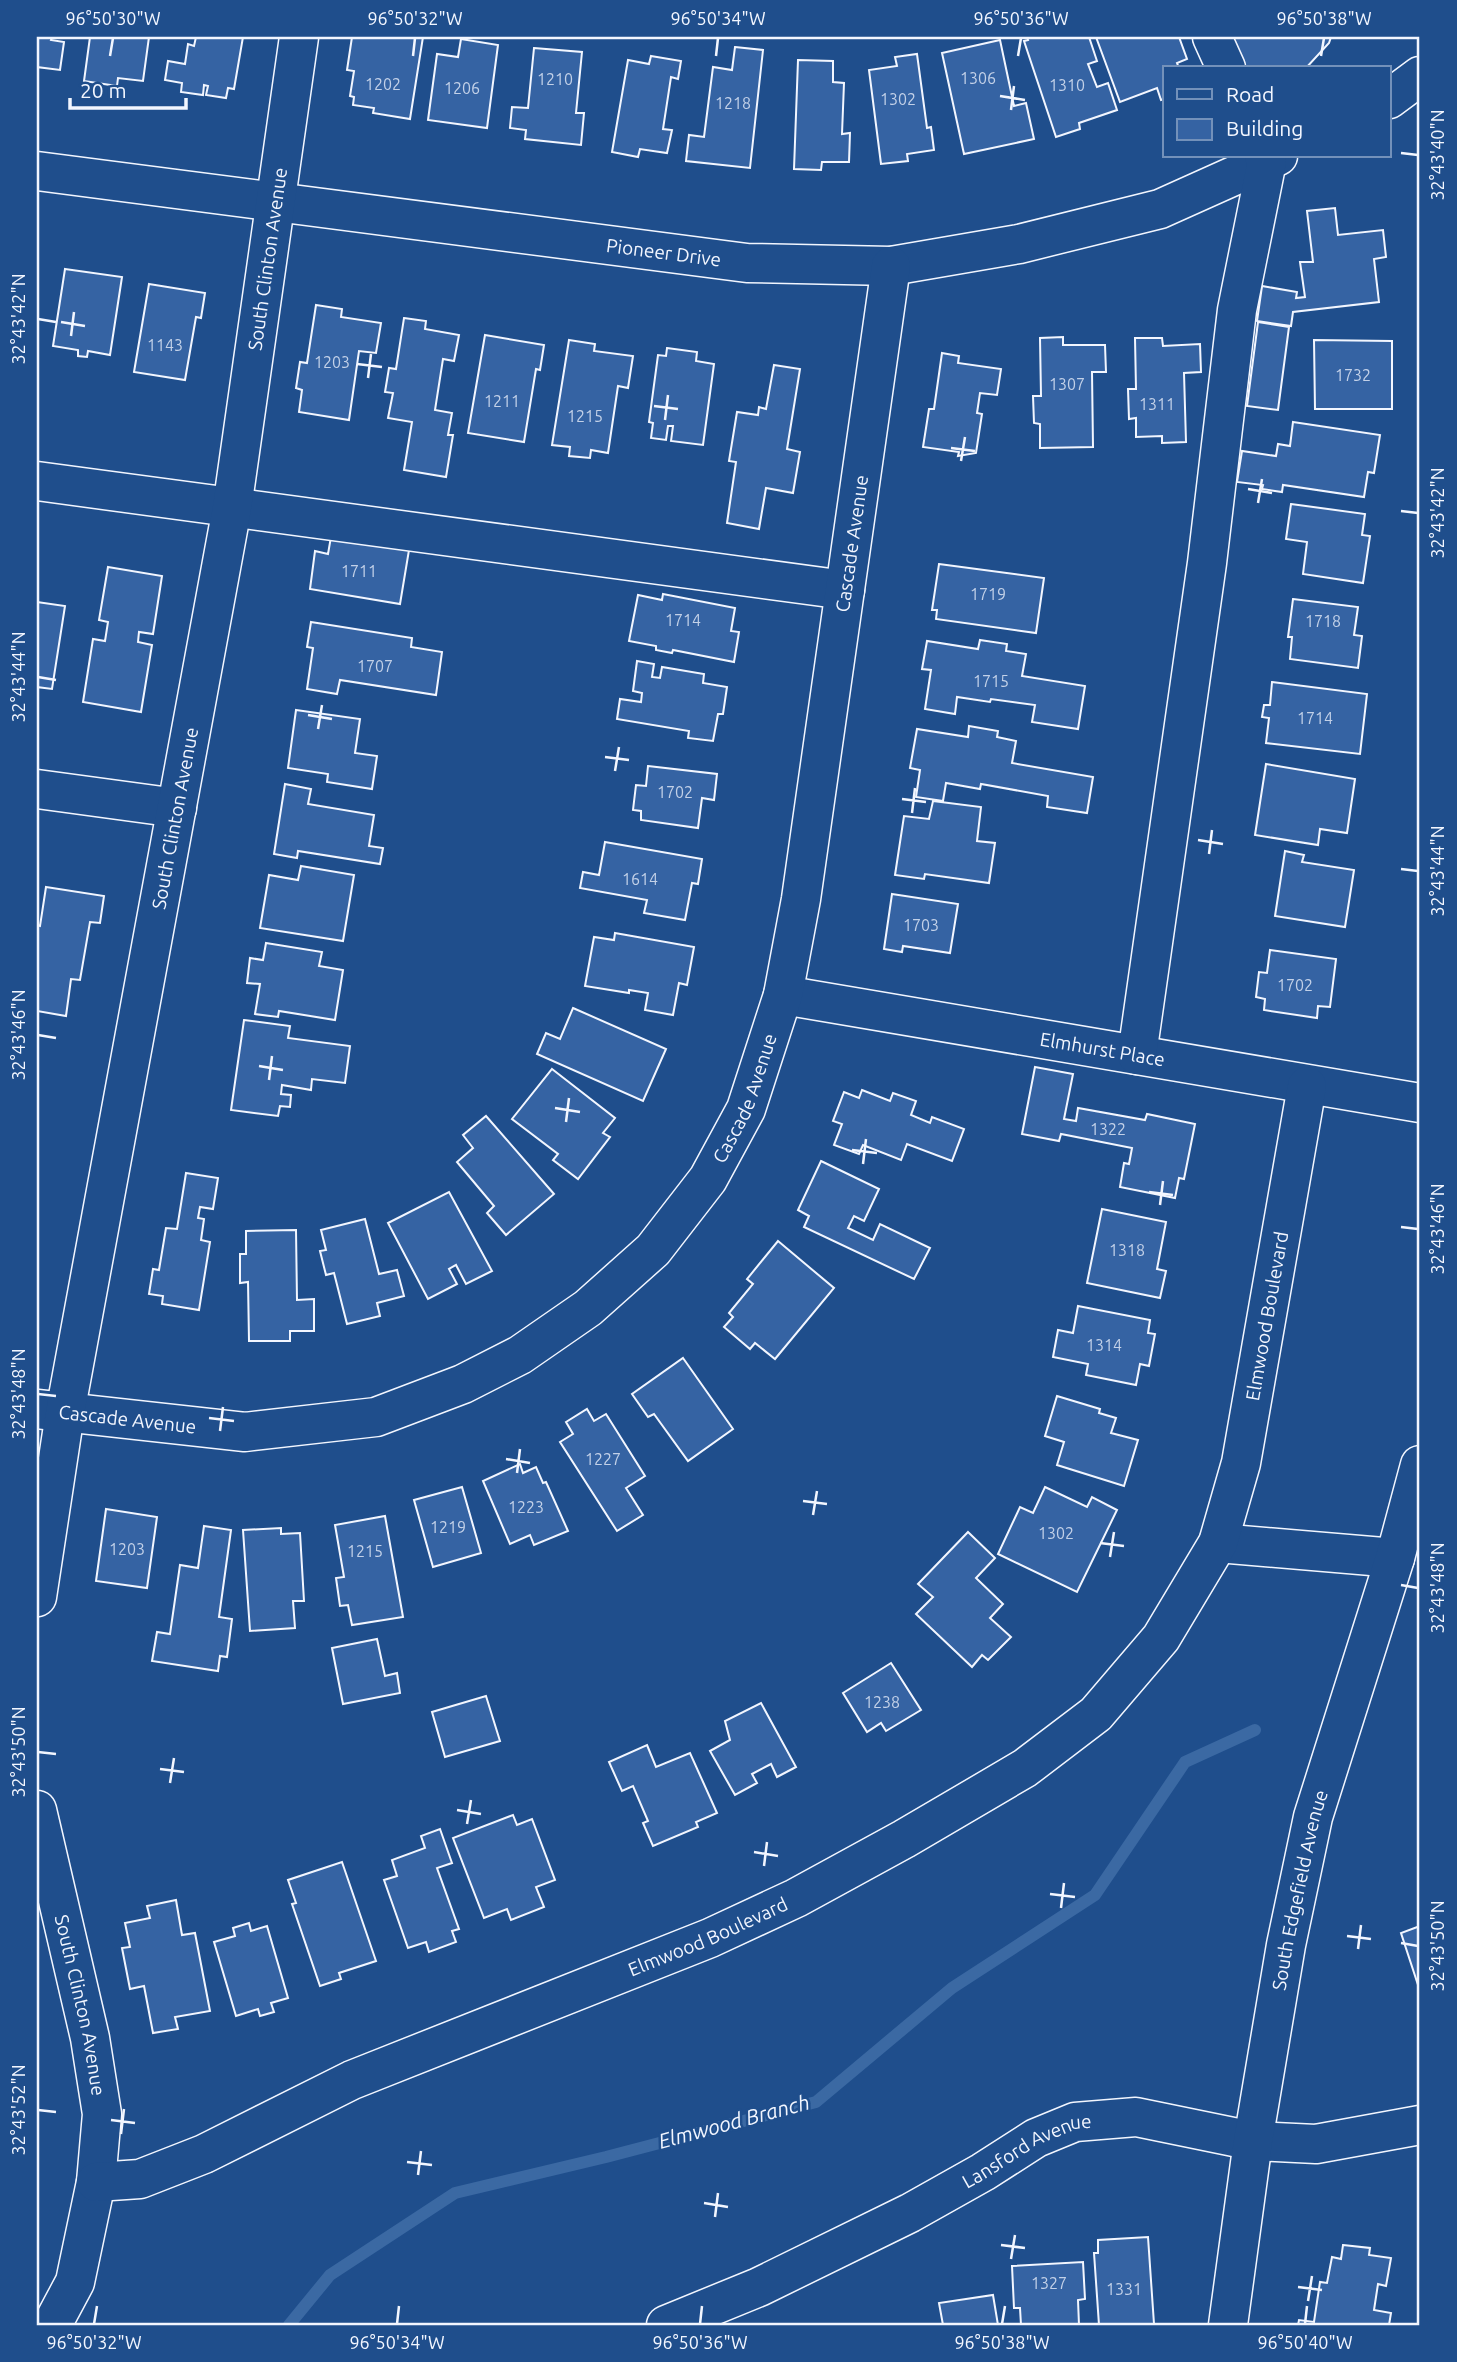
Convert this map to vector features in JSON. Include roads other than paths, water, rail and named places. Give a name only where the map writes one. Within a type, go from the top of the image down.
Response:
[{"type":"street","name":"South Clinton Avenue","points":[[37,1597],[51,1411],[177,808],[232,508],[299,37]]},
{"type":"street","points":[[1212,37],[1225,66]]},
{"type":"street","points":[[1390,98],[1420,76]]},
{"type":"street","name":"Pioneer Drive","points":[[37,171],[747,263],[891,265],[1019,244],[1160,209],[1270,158]]},
{"type":"street","points":[[1136,1055],[1207,563],[1237,310],[1270,158]]},
{"type":"street","name":"Cascade Avenue","points":[[51,1411],[244,1432],[376,1417],[463,1384],[520,1355],[588,1308],[653,1250],[708,1179],[746,1109],[783,995],[800,899],[891,265]]},
{"type":"street","points":[[37,481],[845,590]]},
{"type":"street","points":[[37,789],[177,808]]},
{"type":"street","name":"Elmhurst Place","points":[[783,995],[1307,1086],[1420,1103]]},
{"type":"street","name":"Elmwood Boulevard","points":[[96,2182],[140,2179],[204,2154],[352,2080],[710,1938],[796,1898],[1026,1768],[1096,1714],[1161,1638],[1218,1543],[1241,1463],[1307,1086]]},
{"type":"street","name":"South Edgefield Avenue","points":[[1227,2325],[1253,2141],[1286,1945],[1313,1817],[1395,1558],[1420,1465]]},
{"type":"street","points":[[1218,1543],[1395,1558]]},
{"type":"street","name":"South Clinton Avenue","points":[[37,1810],[50,1916],[90,2038],[102,2114],[96,2182],[75,2283]]},
{"type":"street","name":"Lansford Avenue","points":[[666,2325],[759,2287],[897,2220],[983,2172],[1035,2138],[1075,2122],[1136,2117],[1253,2141],[1316,2144],[1420,2125]]},
{"type":"street","points":[[52,2325],[75,2283]]},
{"type":"street","points":[[75,2283],[87,2325]]},
{"type":"waterway","name":"Elmwood Branch","points":[[289,2325],[330,2275],[455,2193],[816,2102],[952,1988],[1095,1895],[1185,1762],[1255,1730]]}]
